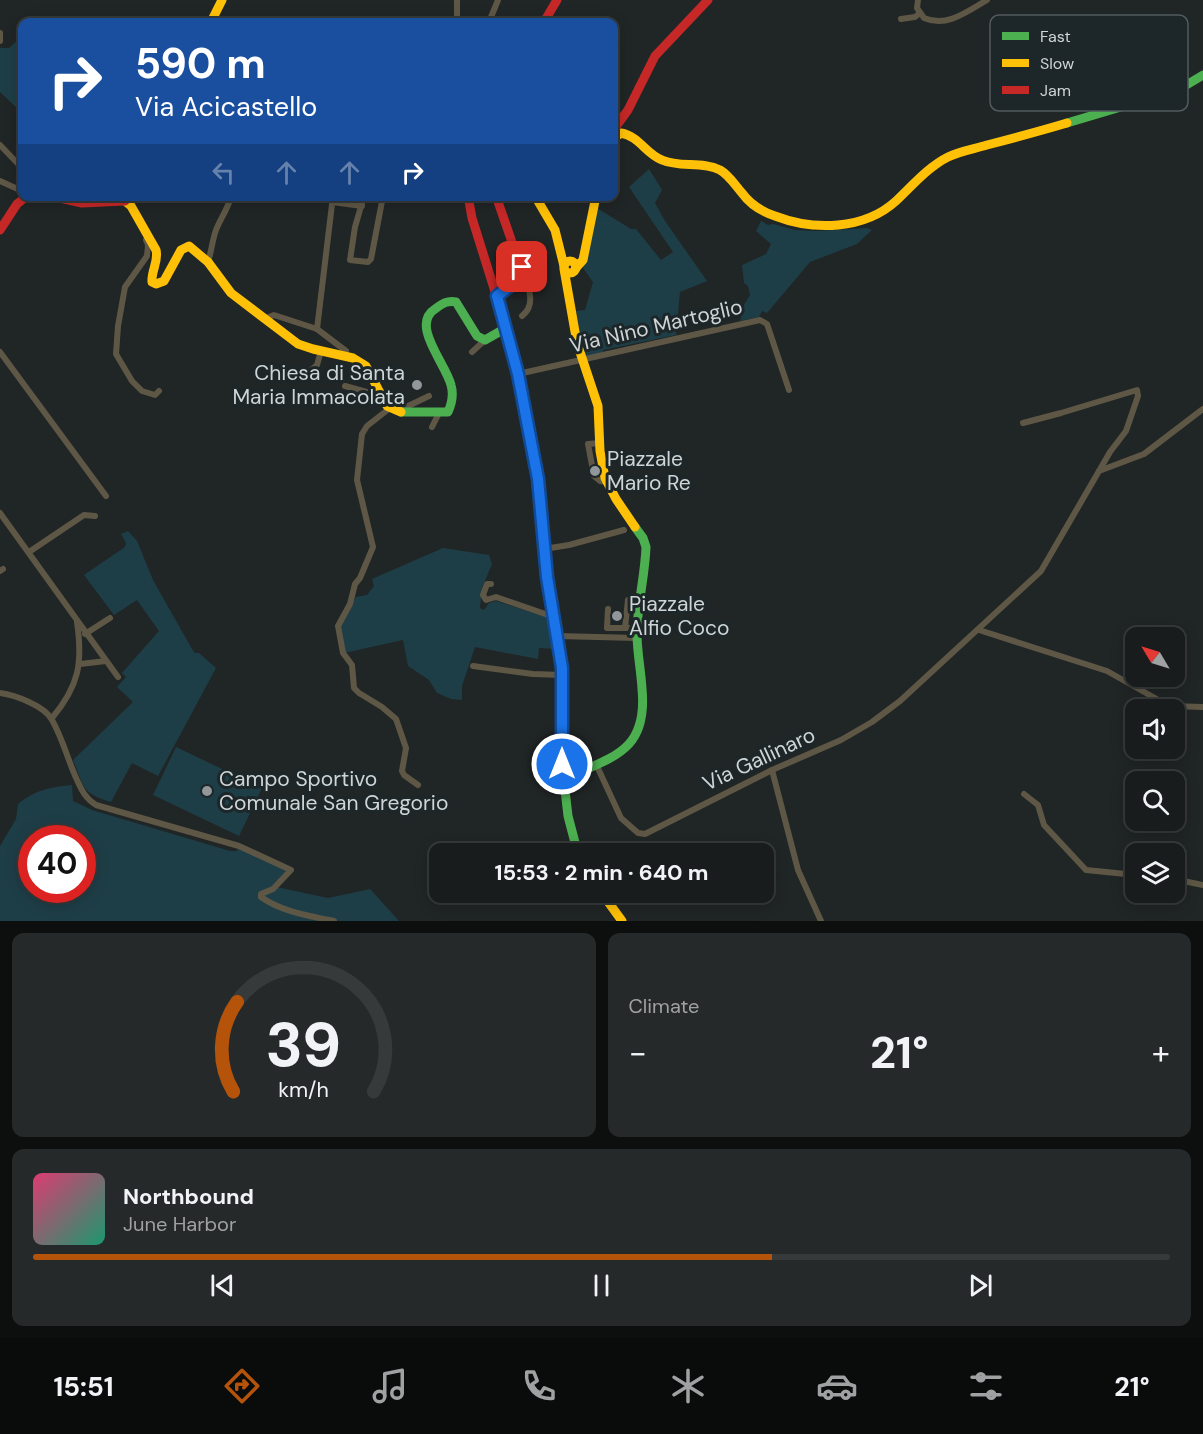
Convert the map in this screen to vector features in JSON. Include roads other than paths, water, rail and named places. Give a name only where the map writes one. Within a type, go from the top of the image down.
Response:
[{"type":"street","points":[[213,18],[222,0]]},
{"type":"street","points":[[457,18],[458,0]]},
{"type":"street","points":[[491,18],[498,0]]},
{"type":"street","points":[[546,18],[557,0]]},
{"type":"street","points":[[618,125],[654,56],[708,0]]},
{"type":"street","points":[[918,0],[917,8],[930,21],[947,21],[987,0]]},
{"type":"street","points":[[901,19],[915,17],[920,13]]},
{"type":"street","points":[[0,33],[0,41]]},
{"type":"street","points":[[1188,84],[1203,75]]},
{"type":"street","points":[[618,135],[628,133],[649,152],[667,163],[717,168],[751,203],[773,217],[794,222],[826,225],[860,221],[881,212],[935,165],[958,153],[1110,111]]},
{"type":"street","points":[[618,127],[637,134],[649,152]]},
{"type":"street","points":[[0,145],[8,150],[18,163]]},
{"type":"street","points":[[0,181],[18,191]]},
{"type":"street","points":[[0,230],[20,201]]},
{"type":"street","points":[[73,201],[82,203],[105,201]]},
{"type":"street","points":[[129,201],[155,246],[157,261],[151,275],[152,282],[156,284],[164,281],[178,253],[184,247],[189,246],[208,262],[231,294],[298,344],[361,361],[371,370],[390,408],[403,412],[448,412],[454,400],[448,375],[424,328],[427,315],[447,301],[456,302],[477,336],[485,340]]},
{"type":"street","points":[[208,262],[215,234],[230,201]]},
{"type":"street","points":[[317,329],[333,201]]},
{"type":"street","points":[[341,201],[362,206]]},
{"type":"street","points":[[363,201],[355,227],[350,260],[360,262],[368,262],[371,259],[382,201]]},
{"type":"street","points":[[469,201],[518,374],[538,479],[544,549],[562,675],[564,779],[568,816],[575,843]]},
{"type":"street","points":[[497,296],[514,284],[522,267],[498,201]]},
{"type":"street","points":[[538,201],[555,230],[569,268],[568,292],[577,343],[598,406],[602,464],[607,482],[643,538],[646,547],[637,633],[643,704],[640,726],[629,745],[564,779]]},
{"type":"street","points":[[569,268],[581,263],[595,201]]},
{"type":"street","points":[[146,234],[147,256],[128,282],[121,302],[116,354],[128,377],[136,386],[142,391],[155,395],[159,392]]},
{"type":"street","points":[[520,275],[525,277],[531,296],[530,306],[522,316]]},
{"type":"street","points":[[264,319],[274,315],[317,329],[346,351]]},
{"type":"street","name":"Via Nino Martoglio","points":[[518,374],[760,320],[767,324],[789,390]]},
{"type":"street","points":[[472,352],[485,340],[506,328]]},
{"type":"street","points":[[302,378],[317,365],[321,351]]},
{"type":"street","points":[[0,352],[106,496]]},
{"type":"street","points":[[345,386],[382,396]]},
{"type":"street","name":"Via Gallinaro","points":[[596,764],[621,818],[638,833],[645,834],[771,771],[842,740],[872,722],[900,701],[1041,571],[1110,452],[1126,431],[1138,396],[1137,390],[1023,423]]},
{"type":"street","points":[[403,412],[404,408],[429,396]]},
{"type":"street","points":[[390,408],[367,426],[362,434],[356,474],[373,547],[360,578],[355,584],[350,604],[338,626],[343,653],[352,665],[354,688],[396,719],[406,748],[402,771],[418,785]]},
{"type":"street","points":[[1100,471],[1132,460],[1149,451],[1203,409]]},
{"type":"street","points":[[432,427],[439,413]]},
{"type":"street","points":[[0,513],[118,676]]},
{"type":"street","points":[[29,552],[84,515],[95,516]]},
{"type":"street","points":[[544,549],[624,531]]},
{"type":"street","points":[[491,584],[485,587],[483,595],[486,600],[496,597],[554,617]]},
{"type":"street","points":[[624,628],[627,600]]},
{"type":"street","points":[[608,609],[608,628],[624,628],[637,633]]},
{"type":"street","points":[[79,637],[110,618]]},
{"type":"street","points":[[52,718],[69,697],[80,664],[76,619]]},
{"type":"street","points":[[979,630],[1107,671],[1169,706],[1203,707]]},
{"type":"street","points":[[557,636],[637,633]]},
{"type":"street","points":[[80,664],[106,661]]},
{"type":"street","points":[[473,666],[533,674],[562,675]]},
{"type":"street","points":[[0,693],[20,698],[52,718],[71,768],[88,801],[239,846],[291,870],[273,889],[261,894],[261,897],[283,908],[334,921]]},
{"type":"street","points":[[771,771],[798,870],[821,921]]},
{"type":"street","points":[[1024,794],[1038,805],[1044,825],[1086,870],[1125,874]]},
{"type":"street","points":[[1185,881],[1203,885]]},
{"type":"street","points":[[609,903],[622,921]]},
{"type":"place","name":"Chiesa di Santa Maria Immacolata","points":[[417,385]]},
{"type":"place","name":"Piazzale Mario Re","points":[[595,471]]},
{"type":"place","name":"Piazzale Alfio Coco","points":[[617,616]]},
{"type":"place","name":"Campo Sportivo Comunale San Gregorio","points":[[207,791]]}]
